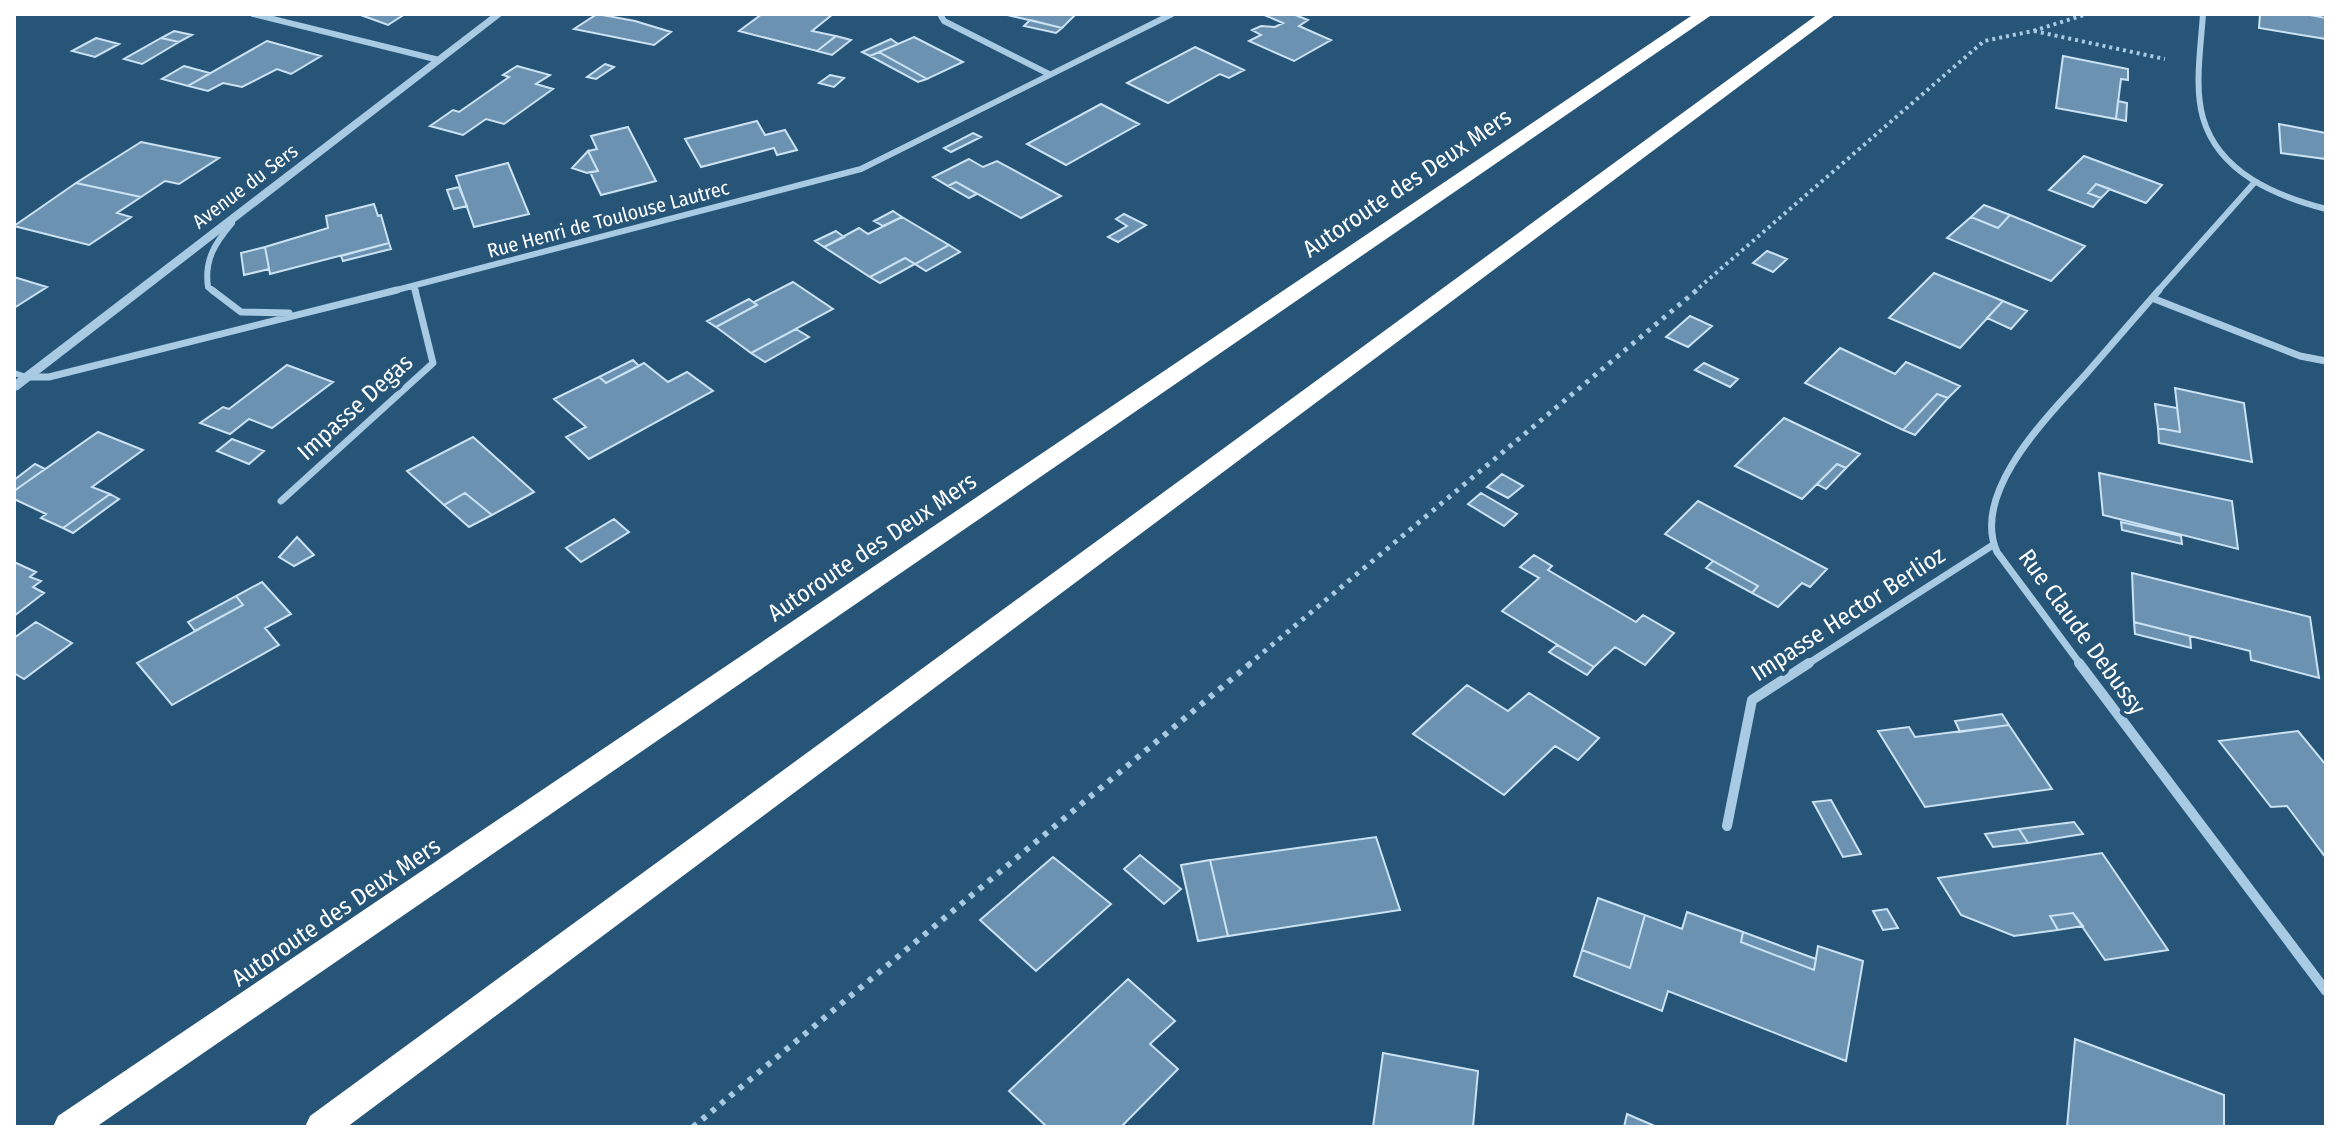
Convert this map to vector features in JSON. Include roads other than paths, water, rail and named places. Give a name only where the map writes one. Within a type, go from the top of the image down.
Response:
[{"type":"highway","name":"Autoroute des Deux Mers","points":[[69,1127],[1705,14]]},
{"type":"highway","points":[[321,1127],[1828,14]]},
{"type":"street","points":[[253,14],[439,60]]},
{"type":"street","name":"Avenue du Sers","points":[[14,387],[20,375],[245,209],[499,14]]},
{"type":"street","points":[[940,14],[944,21],[1049,74]]},
{"type":"street","name":"Rue Henri de Toulouse Lautrec","points":[[20,375],[49,377],[414,286],[861,169],[1172,14]]},
{"type":"street","points":[[2203,14],[2202,117],[2207,129],[2231,163],[2254,183],[2294,201],[2326,209]]},
{"type":"street","name":"Rue Claude Debussy","points":[[2254,183],[2034,432],[2011,463],[1996,499],[1993,545],[2326,991]]},
{"type":"street","points":[[245,209],[214,242],[204,269],[208,287],[241,312],[305,313]]},
{"type":"street","name":"Impasse Degas","points":[[281,501],[433,363],[414,286]]},
{"type":"street","points":[[2152,298],[2300,356],[2326,361]]},
{"type":"street","name":"Impasse Hector Berlioz","points":[[1727,826],[1752,700],[1993,545]]}]
